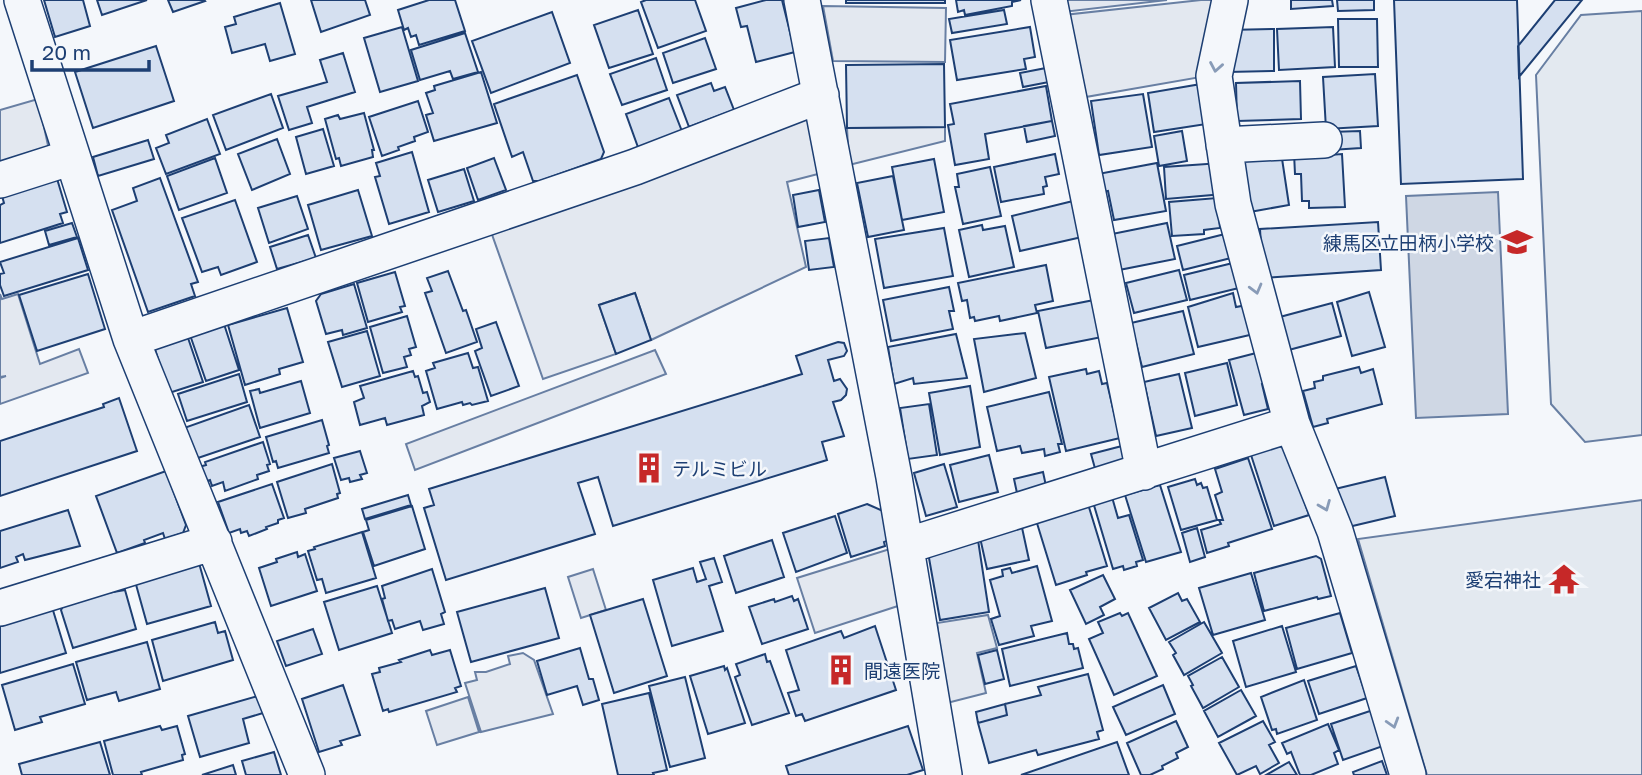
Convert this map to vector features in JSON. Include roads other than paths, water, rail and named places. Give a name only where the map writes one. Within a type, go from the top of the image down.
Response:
[{"type":"street","points":[[22,0],[131,339],[307,775]]},
{"type":"street","points":[[802,0],[906,546],[944,775]]},
{"type":"street","points":[[1049,0],[1144,472]]},
{"type":"street","points":[[1230,0],[1214,76],[1233,204],[1292,424],[1335,531],[1408,775]]},
{"type":"street","points":[[131,339],[635,167],[821,95]]},
{"type":"street","points":[[1224,145],[1324,140]]},
{"type":"street","points":[[0,180],[72,157]]},
{"type":"street","points":[[906,546],[1292,424]]},
{"type":"street","points":[[0,608],[214,542]]},
{"type":"place","name":"練馬区立田柄小学校","points":[[1517,242]]},
{"type":"place","name":"テルミビル","points":[[649,468]]},
{"type":"place","name":"愛宕神社","points":[[1564,579]]},
{"type":"place","name":"間遠医院","points":[[841,670]]}]
